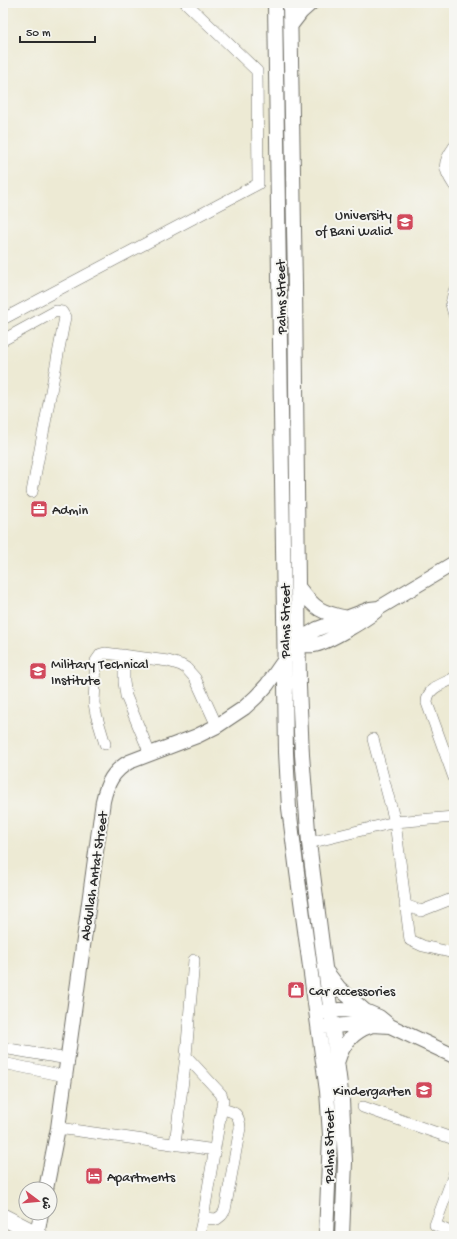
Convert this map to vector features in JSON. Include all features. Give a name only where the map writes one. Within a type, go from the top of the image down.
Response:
[{"type":"highway","points":[[3,1217],[38,1236]]},
{"type":"main road","name":"Palms Street","points":[[275,3],[286,752],[289,808],[297,872],[326,1026],[327,1091],[330,1136],[326,1236]]},
{"type":"main road","name":"Palms Street","points":[[290,3],[299,686],[302,755],[309,844],[325,970],[324,1011]]},
{"type":"main road","points":[[291,25],[301,12],[311,3]]},
{"type":"main road","points":[[285,635],[291,641],[311,646],[324,642],[454,563]]},
{"type":"main road","points":[[298,588],[310,602],[320,610],[333,615],[349,618]]},
{"type":"main road","name":"Abdullah Antat Street","points":[[48,1181],[58,1128],[105,793],[111,778],[122,766],[197,736],[217,726],[244,708],[267,685],[298,643],[312,631],[379,608]]},
{"type":"main road","points":[[299,686],[303,669],[307,661],[324,642]]},
{"type":"main road","points":[[325,970],[339,988],[365,1011]]},
{"type":"main road","points":[[324,1011],[365,1011],[380,1017],[390,1026],[454,1056]]},
{"type":"main road","points":[[338,1060],[340,1052],[350,1038],[357,1032],[373,1025]]},
{"type":"main road","name":"Palms Street","points":[[326,1026],[338,1060],[342,1100],[345,1162],[342,1236]]},
{"type":"main road","points":[[326,1026],[390,1026]]},
{"type":"main road","points":[[38,1236],[40,1221]]},
{"type":"street","points":[[3,319],[258,184],[257,71],[186,3]]},
{"type":"street","points":[[454,147],[447,157],[444,165],[446,173],[454,185]]},
{"type":"street","points":[[454,291],[451,304],[454,315]]},
{"type":"street","points":[[3,340],[56,311],[62,312],[65,317],[32,492]]},
{"type":"street","points":[[105,744],[94,708],[96,661],[101,654],[105,653],[174,662],[186,668],[196,678],[217,726]]},
{"type":"street","points":[[124,655],[124,682],[126,696],[150,754]]},
{"type":"street","points":[[454,678],[432,690],[427,695],[427,703],[454,778]]},
{"type":"street","points":[[373,739],[395,822],[410,940],[423,946],[454,953]]},
{"type":"street","points":[[309,844],[395,822],[454,818]]},
{"type":"street","points":[[405,905],[421,911],[454,898]]},
{"type":"street","points":[[174,1144],[186,1056],[194,960]]},
{"type":"street","points":[[3,1048],[68,1059]]},
{"type":"street","points":[[186,1056],[221,1094],[223,1100],[199,1236]]},
{"type":"street","points":[[3,1063],[65,1076]]},
{"type":"street","points":[[363,1107],[454,1139]]},
{"type":"street","points":[[203,1218],[217,1219],[222,1215],[240,1128],[239,1118],[234,1112],[222,1109]]},
{"type":"street","points":[[58,1128],[215,1150]]},
{"type":"street","points":[[454,1174],[435,1225],[454,1234]]},
{"type":"place","name":"University of Bani Walid","points":[[405,222]]},
{"type":"place","name":"Admin","points":[[39,509]]},
{"type":"place","name":"Military Technical Institute","points":[[38,671]]},
{"type":"place","name":"Car accessories","points":[[296,990]]},
{"type":"place","name":"Kindergarten","points":[[424,1090]]},
{"type":"place","name":"Apartments","points":[[94,1176]]}]
